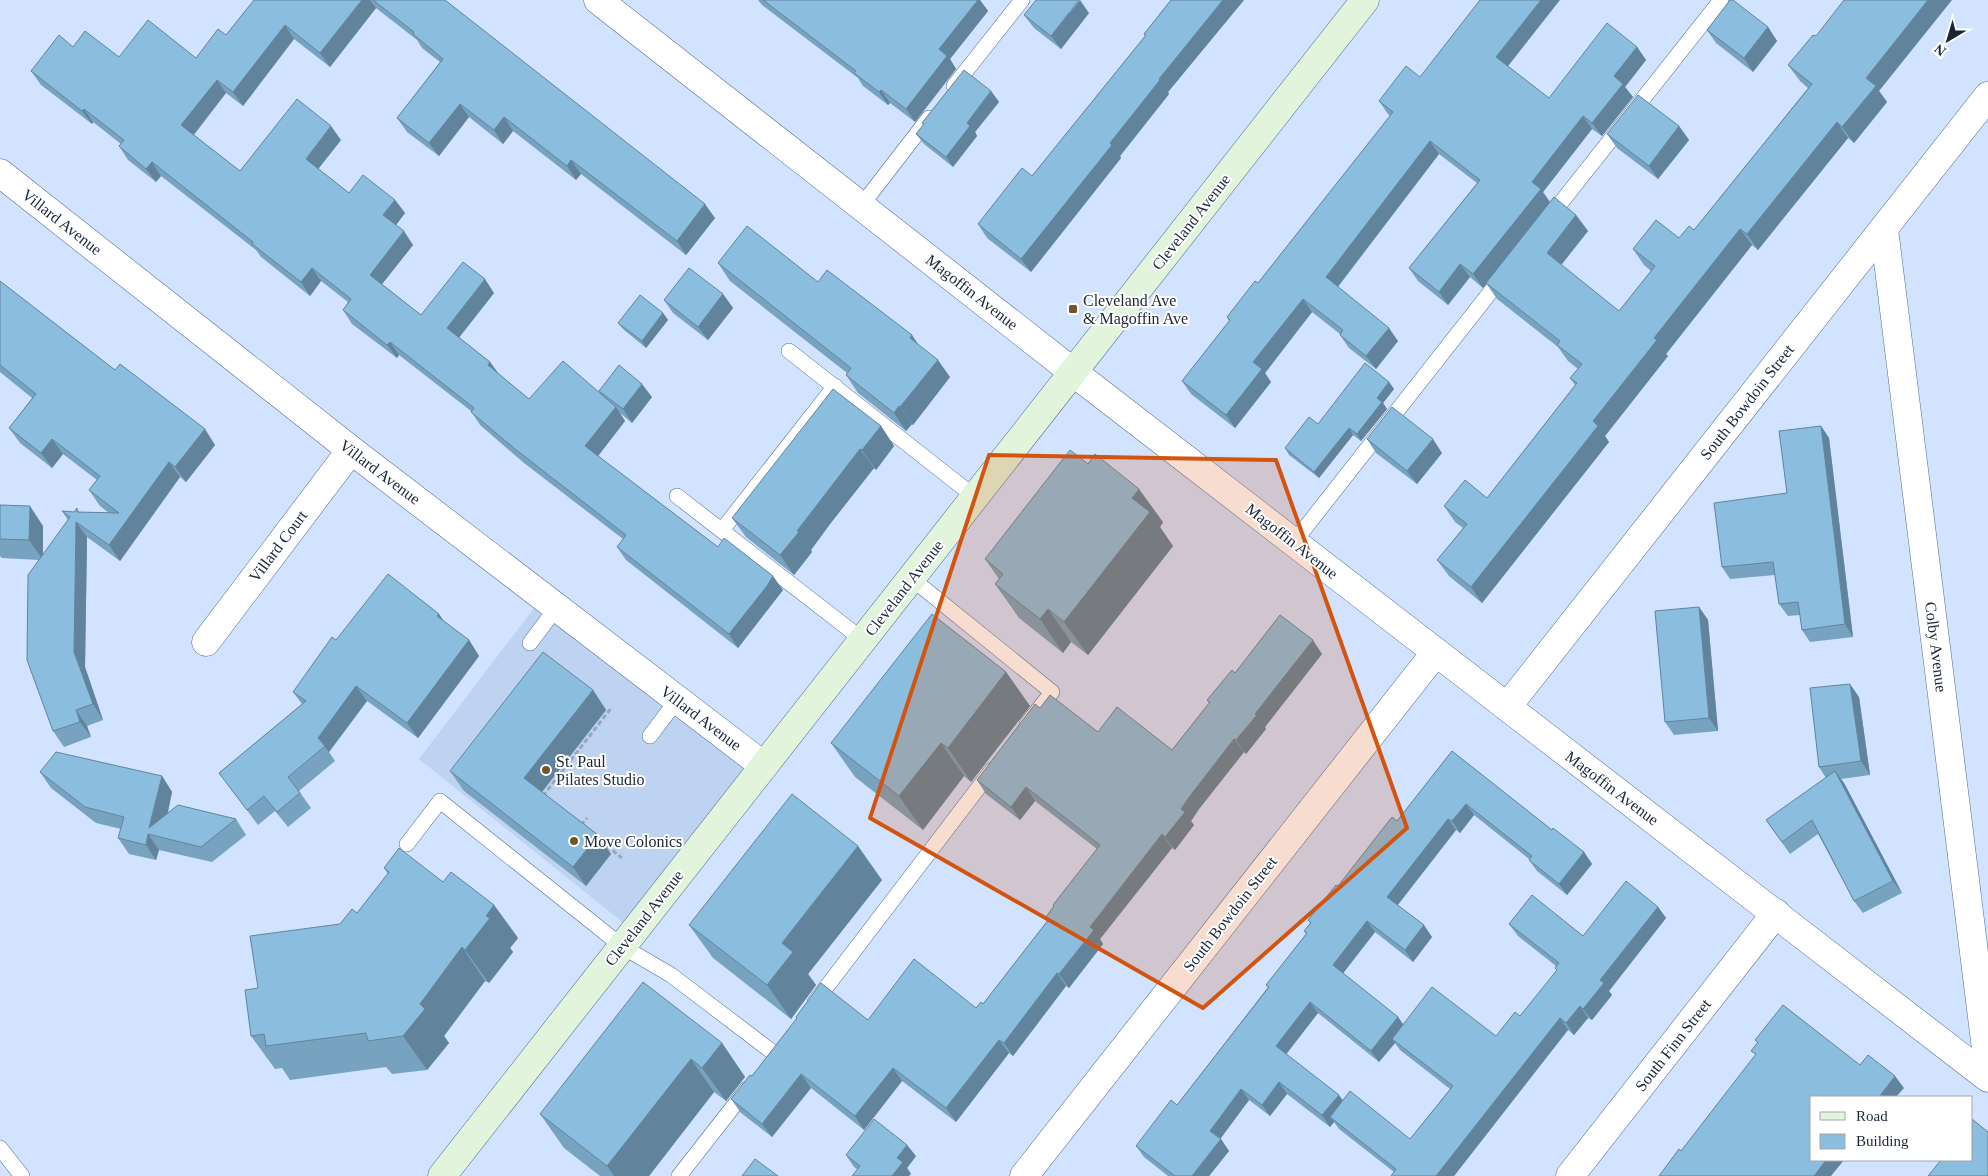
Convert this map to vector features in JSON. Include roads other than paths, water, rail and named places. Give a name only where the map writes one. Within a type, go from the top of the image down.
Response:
[{"type":"street","name":"Magoffin Avenue","points":[[598,0],[1073,372],[1988,1078]]},
{"type":"street","name":"Cleveland Avenue","points":[[442,1176],[1365,0]]},
{"type":"street","name":"South Bowdoin Street","points":[[1507,707],[1988,96]]},
{"type":"street","name":"Villard Avenue","points":[[0,173],[350,450],[764,766]]},
{"type":"street","name":"Colby Avenue","points":[[1884,229],[1988,1065]]},
{"type":"street","name":"Villard Court","points":[[206,642],[350,450]]},
{"type":"street","name":"South Bowdoin Street","points":[[1024,1176],[1436,652]]},
{"type":"street","name":"South Finn Street","points":[[1570,1176],[1776,913]]},
{"type":"lane","points":[[1538,232],[1720,0]]},
{"type":"lane","points":[[948,95],[1018,1]]},
{"type":"lane","points":[[861,206],[936,110]]},
{"type":"lane","points":[[1294,542],[1513,264]]},
{"type":"lane","points":[[789,350],[975,496]]},
{"type":"lane","points":[[722,530],[835,386]]},
{"type":"lane","points":[[677,496],[863,640]]},
{"type":"lane","points":[[911,578],[1052,692],[1017,738]]},
{"type":"lane","points":[[530,643],[557,607]]},
{"type":"lane","points":[[650,736],[678,700]]},
{"type":"lane","points":[[807,1012],[1000,760]]},
{"type":"lane","points":[[407,844],[440,801],[623,946],[672,975],[776,1053]]},
{"type":"lane","points":[[679,1176],[757,1077]]},
{"type":"lane","points":[[0,1148],[22,1176]]},
{"type":"place","name":"Cleveland Ave & Magoffin Ave","points":[[1073,309]]},
{"type":"place","name":"St. Paul Pilates Studio","points":[[546,770]]},
{"type":"place","name":"Move Colonics","points":[[574,841]]}]
